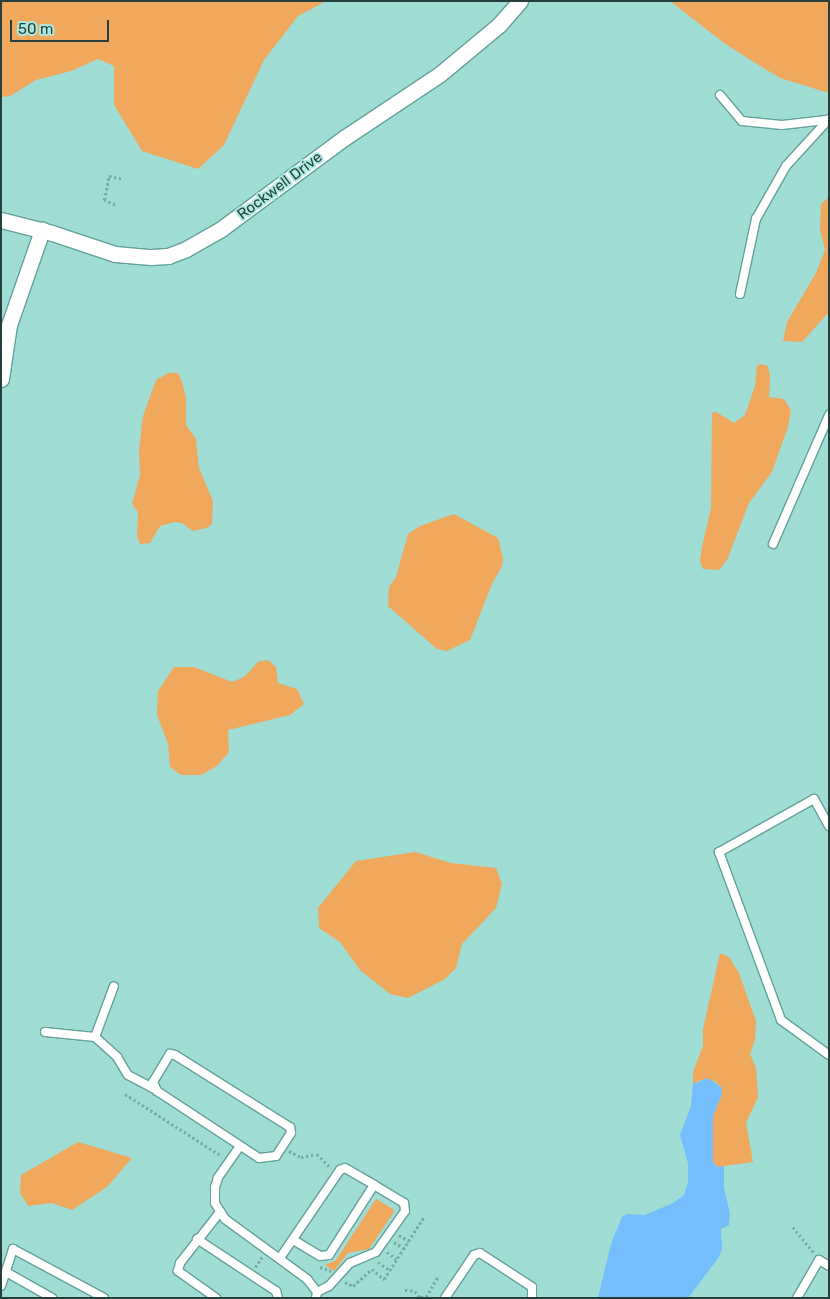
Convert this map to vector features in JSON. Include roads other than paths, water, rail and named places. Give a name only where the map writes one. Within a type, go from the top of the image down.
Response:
[{"type":"street","name":"Rockwell Drive","points":[[1,220],[42,230],[105,251],[134,256],[168,256],[186,249],[222,230],[344,138],[440,74],[499,25],[520,1]]},
{"type":"street","points":[[1,379],[9,325],[42,230]]},
{"type":"lane","points":[[720,95],[742,121],[782,125],[827,119]]},
{"type":"lane","points":[[740,294],[756,219],[786,166],[827,119]]},
{"type":"lane","points":[[773,544],[829,416]]},
{"type":"lane","points":[[829,826],[814,799],[719,852],[781,1020],[829,1055]]},
{"type":"lane","points":[[95,1037],[114,986]]},
{"type":"lane","points":[[45,1032],[95,1037],[117,1057],[128,1075],[156,1090],[240,1146],[265,1159],[276,1156],[291,1133],[290,1127],[175,1055],[170,1054],[153,1081],[156,1090]]},
{"type":"lane","points":[[240,1146],[216,1183],[214,1200],[220,1212],[225,1218],[307,1279],[316,1295],[329,1286],[350,1263],[376,1252],[405,1211],[404,1203],[344,1168],[337,1174],[280,1258]]},
{"type":"lane","points":[[293,1240],[320,1256],[329,1255],[374,1185]]},
{"type":"lane","points":[[216,1298],[179,1273],[180,1263],[220,1212]]},
{"type":"lane","points":[[197,1239],[276,1291],[278,1298]]},
{"type":"lane","points":[[1,1286],[13,1249],[104,1298]]},
{"type":"lane","points":[[445,1298],[474,1255],[480,1253],[532,1287],[532,1298]]},
{"type":"lane","points":[[797,1298],[819,1260],[829,1266]]},
{"type":"lane","points":[[6,1272],[52,1298]]},
{"type":"water","points":[[708,1078],[721,1087],[722,1094],[713,1116],[713,1162],[717,1167],[724,1166],[724,1187],[730,1214],[729,1225],[721,1229],[722,1249],[719,1257],[688,1298],[598,1298],[611,1244],[622,1217],[627,1214],[645,1215],[673,1203],[684,1195],[688,1183],[688,1163],[680,1135],[691,1106],[693,1084]]}]
